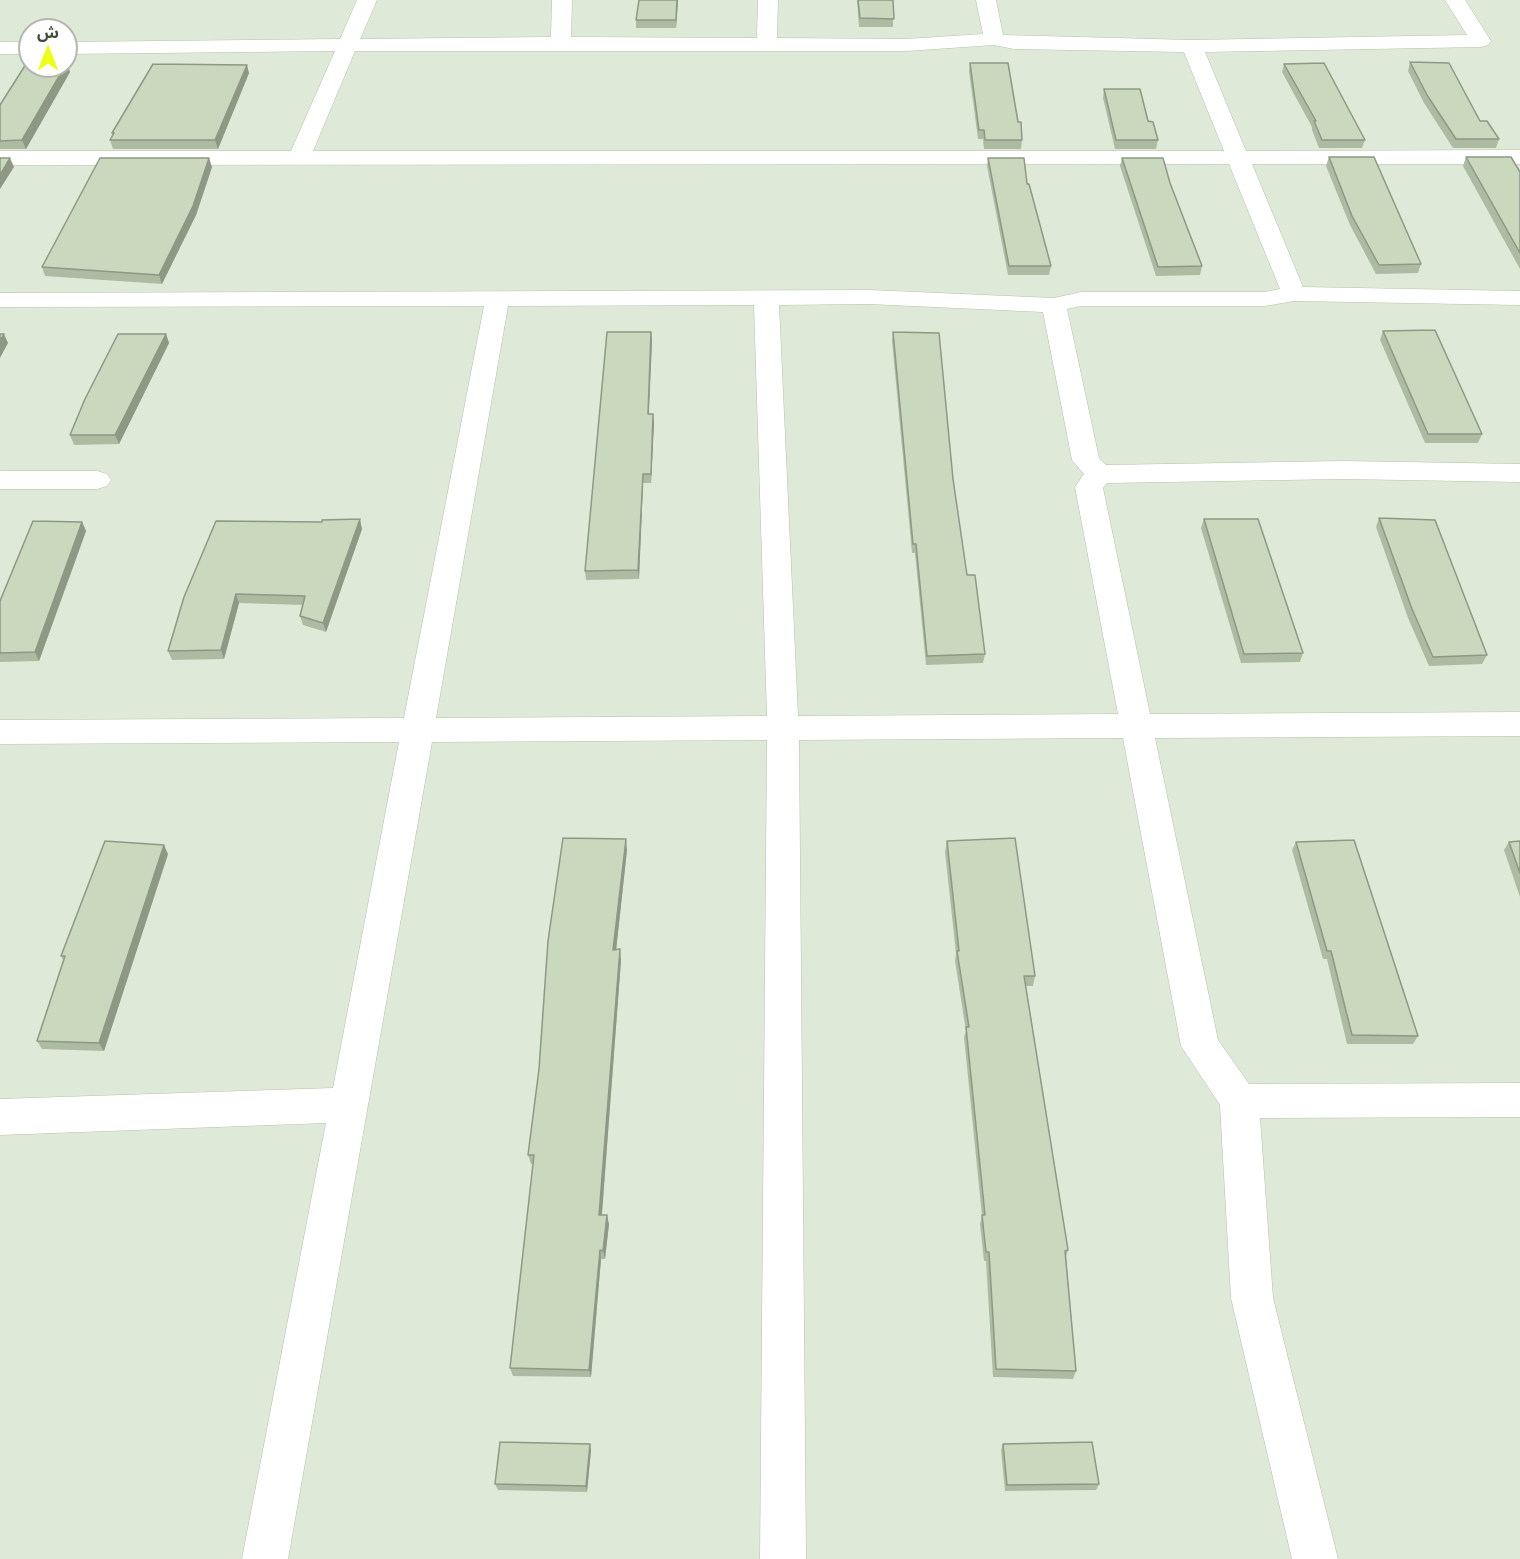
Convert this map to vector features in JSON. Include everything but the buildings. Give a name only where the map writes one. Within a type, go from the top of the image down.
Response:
[{"type":"street","points":[[299,157],[368,0]]},
{"type":"street","points":[[561,43],[562,0]]},
{"type":"street","points":[[767,44],[768,0]]},
{"type":"street","points":[[986,0],[994,39]]},
{"type":"street","points":[[78,48],[561,43],[906,45],[994,39],[1014,43],[1192,46],[1481,41],[1455,0]]},
{"type":"street","points":[[1192,46],[1240,157],[1294,294]]},
{"type":"street","points":[[0,48],[18,48]]},
{"type":"street","points":[[0,158],[1520,157]]},
{"type":"street","points":[[0,300],[869,297],[1054,305],[1082,299],[1265,299],[1294,294],[1520,298]]},
{"type":"street","points":[[766,299],[783,728],[783,1559]]},
{"type":"street","points":[[265,1559],[496,300]]},
{"type":"street","points":[[1054,305],[1086,460],[1099,474],[1343,470],[1520,473]]},
{"type":"street","points":[[1099,474],[1089,487],[1200,1046],[1239,1101],[1252,1298],[1315,1559]]},
{"type":"street","points":[[0,480],[97,480]]},
{"type":"street","points":[[0,732],[1520,724]]},
{"type":"street","points":[[1239,1101],[1520,1100]]},
{"type":"street","points":[[0,1117],[349,1105]]},
{"type":"shaded area","points":[[0,0],[1520,0],[1520,1559],[0,1559]]}]
